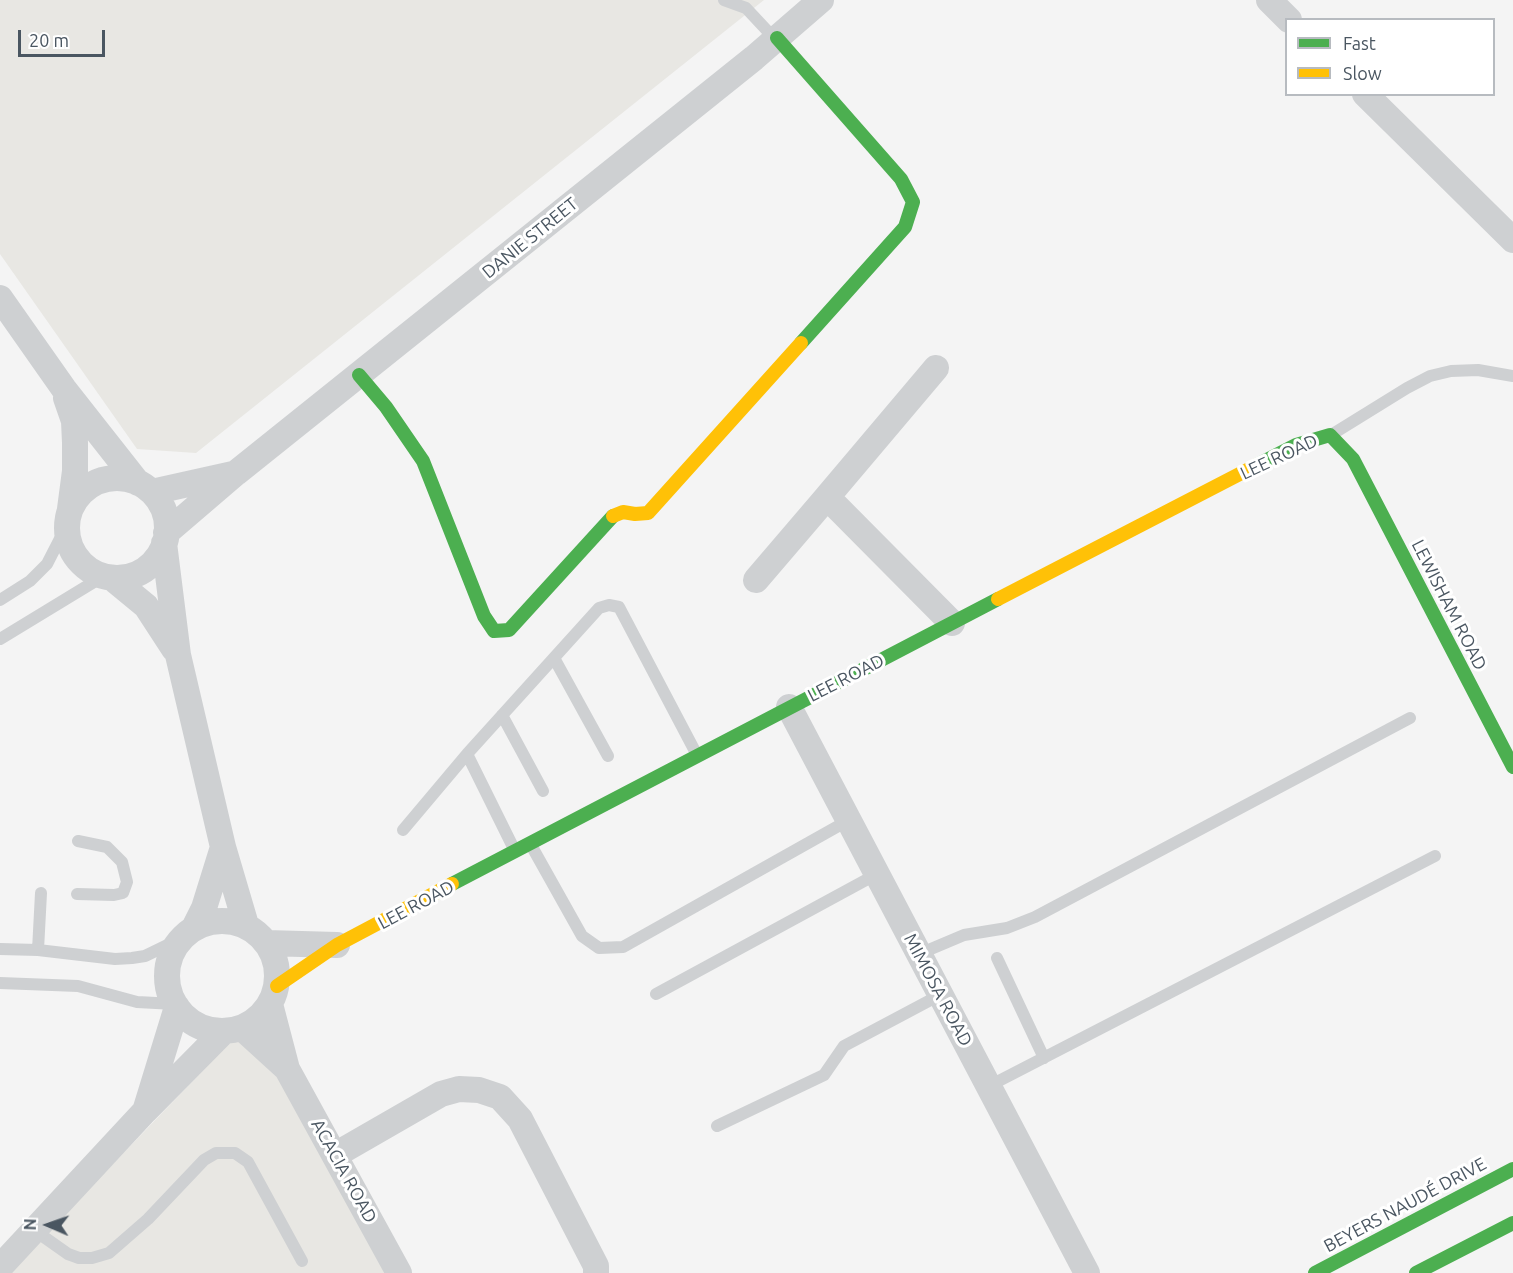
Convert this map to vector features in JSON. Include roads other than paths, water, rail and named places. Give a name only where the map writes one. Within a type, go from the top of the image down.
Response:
[{"type":"street","name":"DANIE STREET","points":[[165,538],[237,473],[777,39],[821,0]]},
{"type":"street","points":[[1269,0],[1287,18]]},
{"type":"street","points":[[359,375],[386,407],[423,461],[484,616],[494,631],[509,630],[615,514],[648,513],[905,227],[913,202],[901,179],[777,39]]},
{"type":"street","points":[[1367,96],[1513,240]]},
{"type":"street","points":[[0,298],[64,389],[161,505],[167,521],[160,554],[150,567],[135,576],[118,579],[87,569],[75,557],[68,541],[68,517],[75,471],[75,443],[74,421],[64,389]]},
{"type":"street","points":[[756,580],[936,368]]},
{"type":"street","name":"LEE ROAD","points":[[274,995],[337,945],[789,707],[1296,445],[1330,435],[1353,459]]},
{"type":"street","name":"LEWISHAM ROAD","points":[[1353,459],[1513,767]]},
{"type":"street","name":"DANIE STREET","points":[[145,487],[237,473]]},
{"type":"street","points":[[68,517],[79,495],[91,485],[107,479],[122,478],[145,487]]},
{"type":"street","points":[[828,497],[952,623]]},
{"type":"street","points":[[165,538],[178,655],[224,847],[246,925]]},
{"type":"street","points":[[107,577],[146,606],[178,655]]},
{"type":"street","name":"MIMOSA ROAD","points":[[789,707],[1087,1273]]},
{"type":"street","points":[[224,847],[204,908],[171,954],[167,972],[168,990],[176,1006],[189,1020],[206,1029],[233,1030]]},
{"type":"street","points":[[0,1267],[145,1111],[233,1030],[258,1018],[274,995],[277,967],[271,950],[261,935],[246,925],[229,920],[211,921],[187,933]]},
{"type":"street","name":"LEE ROAD","points":[[266,943],[337,945]]},
{"type":"street","name":"ACACIA ROAD","points":[[274,995],[287,1069],[399,1273]]},
{"type":"street","points":[[145,1111],[176,1006]]},
{"type":"street","name":"ACACIA ROAD","points":[[233,1030],[287,1069]]},
{"type":"street","points":[[335,1155],[441,1094],[459,1089],[479,1090],[500,1097],[520,1119],[596,1266],[596,1273]]},
{"type":"street","name":"BEYERS NAUDÉ DRIVE","points":[[1315,1273],[1513,1169]]},
{"type":"street","points":[[1416,1273],[1513,1223]]},
{"type":"lane","points":[[724,0],[746,8],[777,39]]},
{"type":"lane","points":[[1330,435],[1430,376],[1451,371],[1478,370],[1513,376]]},
{"type":"lane","points":[[1,595],[30,581],[47,564],[68,517]]},
{"type":"lane","points":[[0,639],[107,577]]},
{"type":"lane","points":[[403,830],[467,754],[599,608],[609,605],[619,607],[697,756]]},
{"type":"lane","points":[[554,658],[608,756]]},
{"type":"lane","points":[[502,715],[543,791]]},
{"type":"lane","points":[[919,954],[964,935],[1007,928],[1035,917],[1410,718]]},
{"type":"lane","points":[[467,754],[515,852]]},
{"type":"lane","points":[[530,844],[582,936],[599,948],[623,946],[849,820]]},
{"type":"lane","points":[[77,894],[114,895],[123,893],[127,882],[122,862],[107,847],[78,841]]},
{"type":"lane","points":[[988,1086],[1435,856]]},
{"type":"lane","points":[[656,994],[877,874]]},
{"type":"lane","points":[[38,950],[41,893]]},
{"type":"lane","points":[[0,949],[38,950],[115,959],[132,958],[145,956],[187,933]]},
{"type":"lane","points":[[997,958],[1044,1058]]},
{"type":"lane","points":[[0,983],[78,986],[137,1002],[176,1006]]},
{"type":"lane","points":[[717,1126],[824,1075],[844,1046],[940,995]]},
{"type":"lane","points":[[34,1230],[68,1254],[79,1258],[92,1258],[109,1253],[147,1219],[204,1160],[216,1153],[235,1153],[248,1161],[302,1261]]}]
